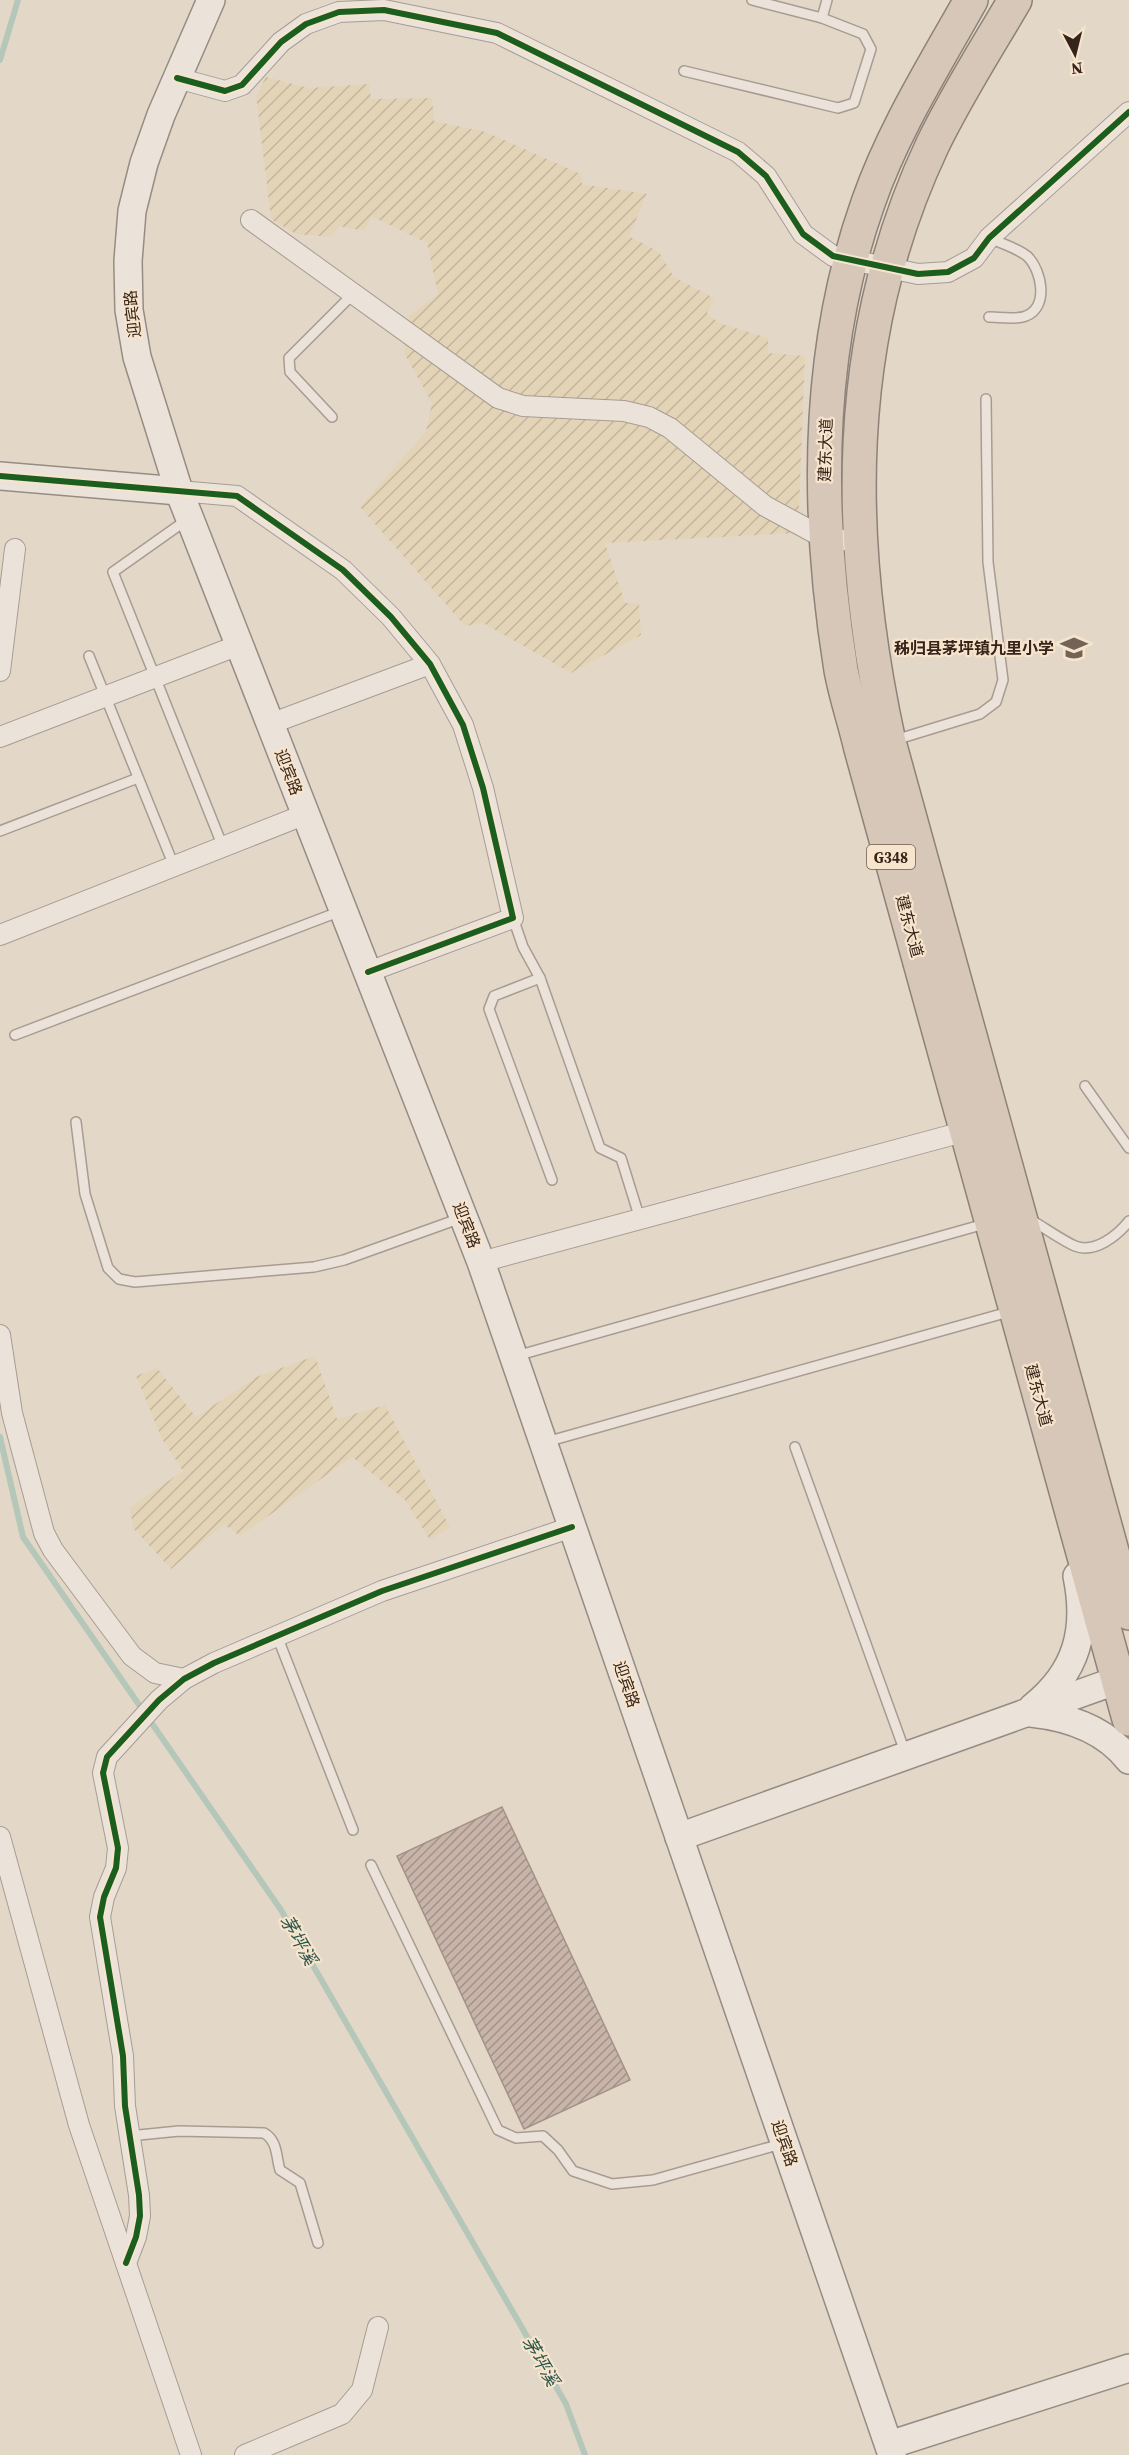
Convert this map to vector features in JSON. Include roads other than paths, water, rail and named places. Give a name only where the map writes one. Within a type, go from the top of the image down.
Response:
[{"type":"highway","name":"建东大道","points":[[970,0],[899,129],[868,202],[850,261],[831,355],[825,432],[826,539],[842,672],[875,746],[981,1128],[1077,1479],[1124,1678],[1129,1719]]},
{"type":"highway","name":"建东大道","points":[[875,746],[873,667],[863,591],[860,541],[860,441],[867,365],[888,269],[903,217],[932,146],[1015,0]]},
{"type":"highway","name":"建东大道","points":[[1077,1479],[1129,1613]]},
{"type":"main road","name":"迎宾路","points":[[211,0],[144,163],[132,212],[128,261],[129,310],[137,357],[178,491],[481,1262],[890,2450]]},
{"type":"main road","points":[[0,476],[178,491]]},
{"type":"main road","points":[[1077,1479],[1117,1525],[1129,1562]]},
{"type":"main road","points":[[1027,1712],[1060,1679],[1080,1638],[1082,1608],[1069,1545],[1077,1479]]},
{"type":"main road","points":[[679,1837],[1124,1678]]},
{"type":"main road","points":[[1027,1712],[1081,1723],[1113,1743],[1129,1760]]},
{"type":"main road","points":[[890,2450],[1129,2368]]},
{"type":"street","points":[[177,78],[225,91],[242,85],[281,42],[306,24],[339,12],[384,10],[497,33],[738,152],[766,176],[803,234],[833,256],[918,274],[948,272],[974,258],[989,238],[1129,112]]},
{"type":"street","points":[[251,220],[498,398],[524,406],[624,411],[649,417],[670,428],[765,506],[826,539],[860,541]]},
{"type":"street","points":[[178,491],[237,496],[343,570],[391,617],[430,664],[463,725],[483,788],[513,918],[368,972]]},
{"type":"street","points":[[0,671],[15,549]]},
{"type":"street","points":[[0,737],[239,645]]},
{"type":"street","points":[[270,724],[430,664]]},
{"type":"street","points":[[0,935],[306,814]]},
{"type":"street","points":[[481,1262],[981,1128]]},
{"type":"street","points":[[0,1335],[12,1413],[38,1515],[49,1541],[132,1656],[155,1672],[184,1679]]},
{"type":"street","points":[[126,2263],[136,2237],[140,2216],[125,2106],[123,2056],[100,1917],[104,1897],[116,1868],[118,1848],[103,1773],[107,1757],[159,1700],[184,1679],[392,1587],[573,1527]]},
{"type":"street","points":[[0,1837],[64,2076],[191,2455]]},
{"type":"street","points":[[245,2455],[342,2414],[362,2390],[378,2327]]},
{"type":"lane","points":[[684,71],[838,108],[854,103],[871,49],[863,34],[822,18],[752,0]]},
{"type":"lane","points":[[822,18],[827,0]]},
{"type":"lane","points":[[989,238],[1026,256],[1038,272],[1041,290],[1037,307],[1026,316],[989,317]]},
{"type":"lane","points":[[332,417],[290,372],[289,358],[353,294]]},
{"type":"lane","points":[[875,746],[960,722],[980,714],[996,702],[1003,680],[988,562],[986,399]]},
{"type":"lane","points":[[189,518],[113,572],[223,847]]},
{"type":"lane","points":[[89,657],[174,866]]},
{"type":"lane","points":[[0,831],[138,778]]},
{"type":"lane","points":[[15,1035],[343,911]]},
{"type":"lane","points":[[513,918],[523,947],[540,978],[600,1148],[621,1158],[640,1219]]},
{"type":"lane","points":[[540,978],[494,996],[489,1009],[552,1180]]},
{"type":"lane","points":[[1085,1086],[1129,1148]]},
{"type":"lane","points":[[76,1122],[91,1216],[108,1268],[119,1279],[135,1282],[314,1267],[344,1260],[463,1217]]},
{"type":"lane","points":[[514,1357],[1005,1218],[1077,1247],[1099,1245],[1119,1234],[1129,1221]]},
{"type":"lane","points":[[544,1443],[1030,1307]]},
{"type":"lane","points":[[795,1447],[906,1756]]},
{"type":"lane","points":[[277,1636],[353,1830]]},
{"type":"lane","points":[[371,1865],[498,2130],[516,2138],[543,2136],[558,2150],[573,2171],[612,2184],[653,2180],[785,2143]]},
{"type":"lane","points":[[129,2136],[179,2131],[264,2133],[274,2141],[280,2170],[296,2180],[304,2189],[318,2243]]},
{"type":"waterway","name":"茅坪溪","points":[[0,60],[18,0]]},
{"type":"waterway","name":"茅坪溪","points":[[0,1437],[23,1537],[281,1910],[566,2404],[585,2455]]},
{"type":"place","name":"秭归县茅坪镇九里小学","points":[[1074,648]]}]
